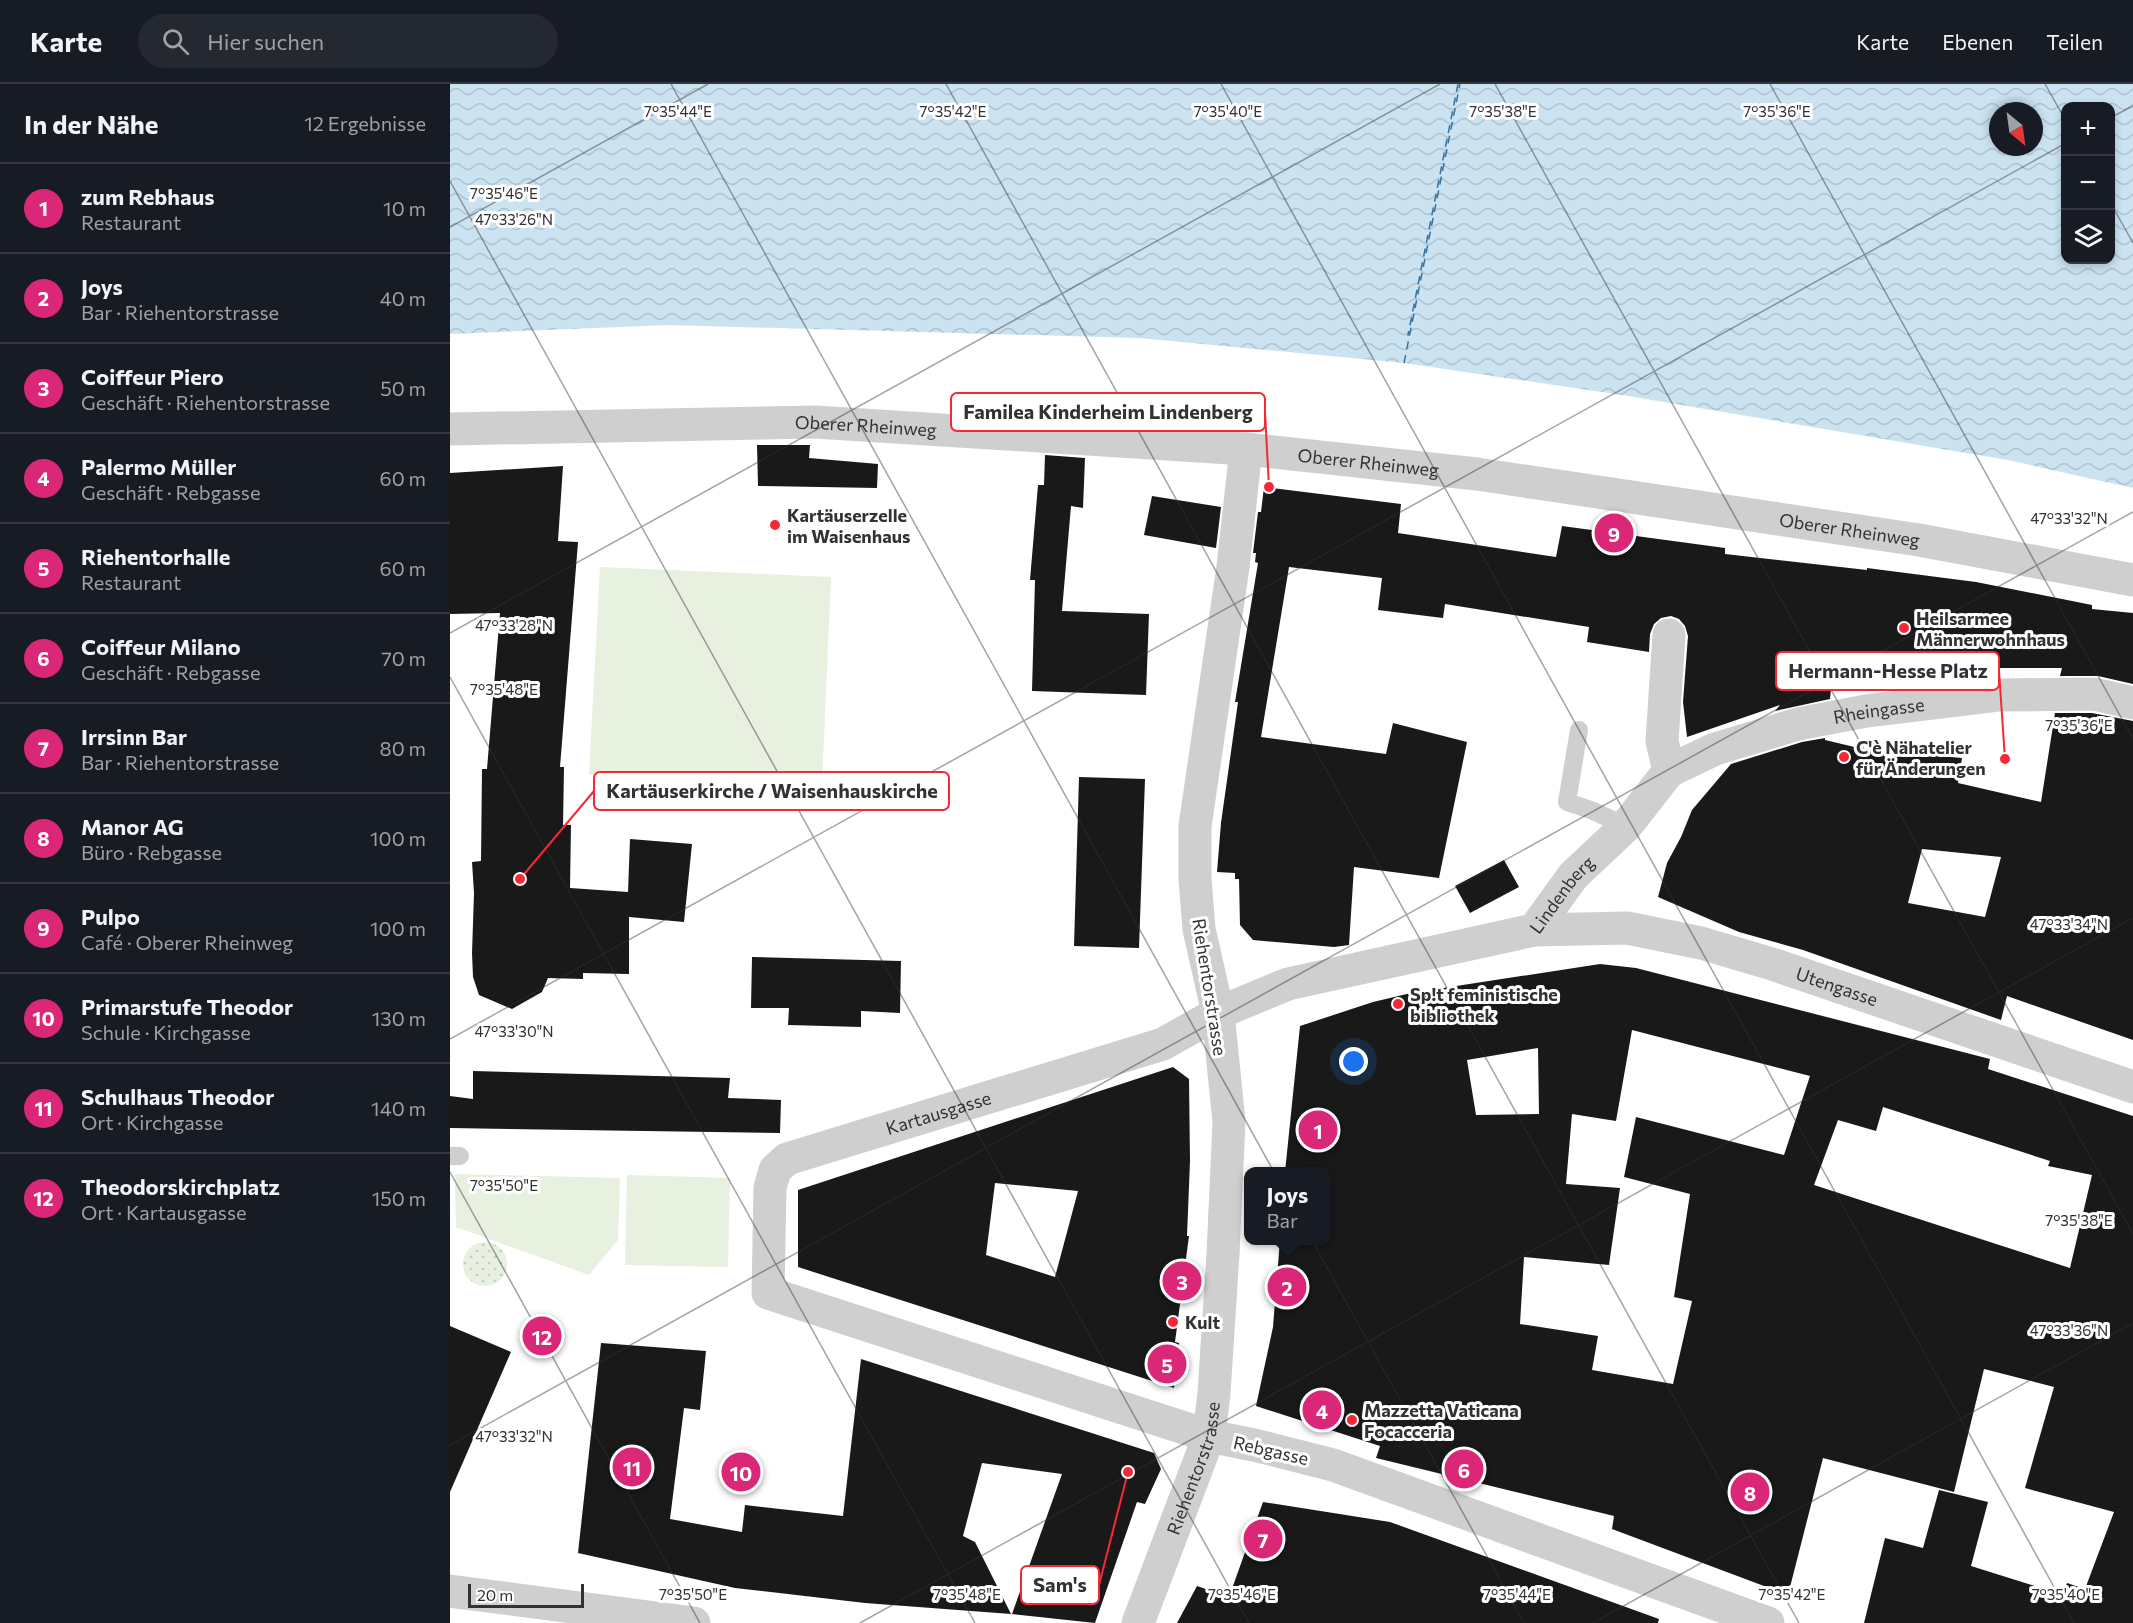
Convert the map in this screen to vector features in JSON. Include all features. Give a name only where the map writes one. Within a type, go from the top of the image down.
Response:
[{"type":"street","name":"Oberer Rheinweg","points":[[450,429],[815,422],[1246,449],[1489,476],[1919,540],[2133,580]]},
{"type":"street","name":"Riehentorstrasse","points":[[1138,1623],[1209,1436],[1223,1254],[1229,1122],[1218,1013],[1199,929],[1195,879],[1195,825],[1233,567],[1246,449]]},
{"type":"street","points":[[1669,635],[1662,741],[1669,771]]},
{"type":"street","name":"Rheingasse","points":[[1669,771],[1715,749],[1798,724],[1866,711],[1998,695],[2094,694],[2133,703]]},
{"type":"street","name":"Lindenberg","points":[[1218,1013],[1288,984],[1534,930],[1573,876],[1626,826],[1669,771]]},
{"type":"street","name":"Utengasse","points":[[1534,930],[1627,928],[1701,944],[1772,964],[2133,1087]]},
{"type":"street","name":"Kartausgasse","points":[[768,1293],[770,1188],[775,1170],[787,1159],[1163,1044],[1218,1013]]},
{"type":"street","name":"Rebgasse","points":[[768,1293],[1209,1436],[1333,1465],[1768,1623]]},
{"type":"street","points":[[450,1592],[694,1623]]},
{"type":"lane","points":[[1579,730],[1567,801],[1626,826]]},
{"type":"green space","points":[[600,567],[831,577],[822,785],[589,775]]},
{"type":"green space","points":[[455,1174],[620,1178],[618,1240],[589,1275],[456,1227]]},
{"type":"green space","points":[[627,1175],[730,1178],[728,1267],[625,1265]]},
{"type":"green space","points":[[485,1242],[501,1248],[507,1264],[501,1280],[485,1286],[469,1280],[463,1264],[469,1248]]},
{"type":"water","points":[[450,84],[2133,84],[2133,488],[2008,460],[1622,395],[1404,363],[1139,338],[668,325],[450,334]]},
{"type":"building","points":[[757,445],[810,445],[809,458],[878,464],[877,488],[758,486]]},
{"type":"building","points":[[1045,455],[1085,458],[1083,508],[1071,506],[1062,611],[1149,614],[1146,695],[1032,691],[1035,580],[1030,580],[1038,485],[1044,485]]},
{"type":"building","points":[[563,466],[558,541],[578,542],[560,767],[564,767],[563,825],[571,825],[570,888],[628,892],[630,839],[692,844],[684,922],[629,917],[629,974],[583,973],[583,979],[548,978],[542,992],[512,1009],[479,995],[473,977],[472,862],[481,861],[482,769],[487,769],[500,613],[450,614],[450,473]]},
{"type":"building","points":[[1264,487],[1401,504],[1398,533],[1556,557],[1562,526],[1725,548],[1725,554],[1867,570],[1867,568],[1976,582],[2092,605],[2092,609],[2133,613],[2133,684],[2098,676],[2060,676],[2062,668],[1975,668],[1974,672],[1831,689],[1830,699],[1775,711],[1780,705],[1687,737],[1683,702],[1688,636],[1685,626],[1679,619],[1671,616],[1661,618],[1654,624],[1650,634],[1649,652],[1587,642],[1589,627],[1445,604],[1443,618],[1378,610],[1382,578],[1289,567],[1261,737],[1386,754],[1393,723],[1467,742],[1439,878],[1354,867],[1349,945],[1334,947],[1253,940],[1240,925],[1239,879],[1235,879],[1235,873],[1217,872],[1221,823],[1238,702],[1235,702],[1258,563],[1255,562],[1256,553],[1253,553],[1258,512],[1261,512]]},
{"type":"building","points":[[1152,496],[1221,507],[1216,548],[1144,535]]},
{"type":"building","points":[[2055,713],[2092,713],[2133,721],[2133,1040],[2007,996],[2001,1020],[1803,950],[1739,932],[1658,897],[1667,863],[1692,810],[1731,764],[1802,742],[1825,738],[1825,740],[1863,749],[1962,758],[1958,783],[2041,802]],"holes":[[[1922,849],[2001,857],[1985,917],[1908,903]]]},
{"type":"building","points":[[1079,777],[1145,779],[1139,948],[1074,946]]},
{"type":"building","points":[[1504,860],[1519,887],[1470,913],[1455,886]]},
{"type":"building","points":[[752,957],[901,961],[900,1013],[861,1011],[861,1027],[788,1025],[789,1008],[751,1008]]},
{"type":"building","points":[[1600,964],[1636,968],[1990,1059],[1988,1069],[2133,1116],[2133,1623],[1864,1623],[1885,1538],[1923,1548],[1939,1490],[1988,1502],[1971,1566],[2063,1595],[2067,1583],[2085,1589],[2114,1512],[2025,1488],[2054,1387],[1984,1369],[1954,1492],[1823,1458],[1788,1595],[1612,1529],[1614,1516],[1376,1458],[1380,1446],[1256,1406],[1273,1327],[1280,1245],[1331,1245],[1331,1167],[1286,1167],[1300,1026],[1373,1002],[1411,993]],"holes":[[[1632,1030],[1810,1076],[1784,1155],[1636,1117],[1624,1177],[1690,1194],[1674,1297],[1692,1301],[1673,1384],[1592,1370],[1598,1336],[1520,1324],[1524,1257],[1609,1265],[1620,1188],[1566,1184],[1572,1114],[1616,1121]],[[1538,1048],[1539,1114],[1476,1115],[1467,1060]],[[1883,1107],[2050,1161],[2048,1166],[2092,1175],[2070,1268],[1814,1185],[1838,1120],[1876,1131]]]},
{"type":"building","points":[[1173,1067],[1189,1079],[1190,1161],[1187,1236],[1189,1236],[1175,1342],[1179,1343],[1174,1388],[798,1267],[798,1190]],"holes":[[[995,1183],[1078,1191],[1055,1277],[986,1255]]]},
{"type":"building","points":[[473,1071],[730,1078],[728,1098],[781,1100],[780,1133],[450,1128],[450,1096],[473,1099]]},
{"type":"building","points":[[450,1326],[511,1352],[450,1492]]},
{"type":"building","points":[[601,1343],[706,1351],[700,1410],[684,1408],[670,1519],[742,1532],[745,1505],[843,1516],[861,1359],[1154,1453],[1161,1469],[1145,1504],[1137,1502],[1095,1623],[1012,1614],[1062,1474],[982,1463],[963,1536],[975,1542],[1011,1614],[865,1603],[735,1588],[578,1553]]},
{"type":"building","points":[[1263,1502],[1390,1522],[1659,1619],[1658,1623],[1177,1623],[1197,1586],[1229,1597]]},
{"type":"ferry route","points":[[1458,84],[1408,335],[1458,84]]},
{"type":"ferry route","points":[[1404,363],[1460,84]]},
{"type":"place","name":"Familea Kinderheim Lindenberg","points":[[1269,487]]},
{"type":"place","name":"Kartäuserzelle im Waisenhaus","points":[[775,525]]},
{"type":"place","name":"Pulpo","points":[[1614,533]]},
{"type":"place","name":"Heilsarmee Männerwohnhaus","points":[[1904,628]]},
{"type":"place","name":"C'è Nähatelier für Änderungen","points":[[1844,757]]},
{"type":"place","name":"Hermann-Hesse Platz","points":[[2005,759]]},
{"type":"place","name":"Kartäuserkirche / Waisenhauskirche","points":[[520,879]]},
{"type":"place","name":"Sp!t feministische bibliothek","points":[[1398,1004]]},
{"type":"place","name":"zum Rebhaus","points":[[1318,1130]]},
{"type":"place","name":"Coiffeur Piero","points":[[1182,1281]]},
{"type":"place","name":"Joys","points":[[1287,1287]]},
{"type":"place","name":"Kult","points":[[1173,1322]]},
{"type":"place","name":"Theodorskirchplatz","points":[[542,1336]]},
{"type":"place","name":"Riehentorhalle","points":[[1167,1364]]},
{"type":"place","name":"Palermo Müller","points":[[1322,1410]]},
{"type":"place","name":"Mazzetta Vaticana Focacceria","points":[[1352,1420]]},
{"type":"place","name":"Schulhaus Theodor","points":[[632,1467]]},
{"type":"place","name":"Coiffeur Milano","points":[[1464,1469]]},
{"type":"place","name":"Primarstufe Theodor","points":[[741,1472]]},
{"type":"place","name":"Sam's","points":[[1128,1472]]},
{"type":"place","name":"Manor AG","points":[[1750,1492]]},
{"type":"place","name":"Irrsinn Bar","points":[[1263,1539]]}]
